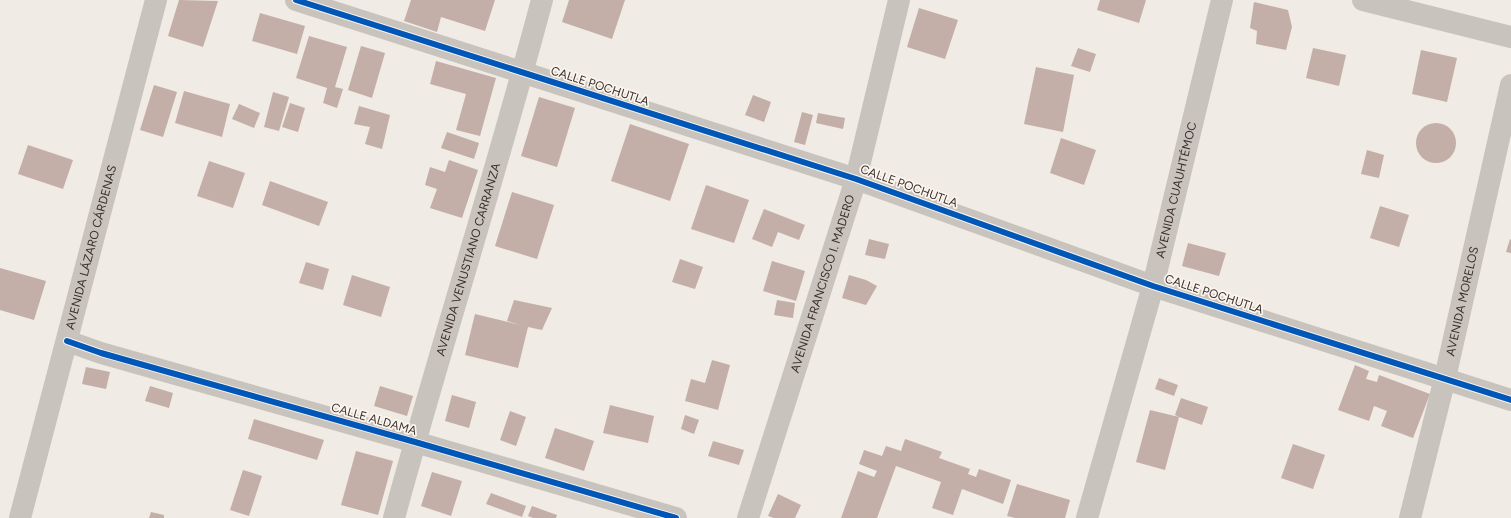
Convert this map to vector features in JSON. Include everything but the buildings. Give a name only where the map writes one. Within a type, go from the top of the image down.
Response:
[{"type":"street","name":"AVENIDA LÁZARO CÁRDENAS","points":[[20,518],[156,0]]},
{"type":"street","name":"CALLE POCHUTLA","points":[[296,0],[856,179],[1153,286],[1511,400]]},
{"type":"street","name":"AVENIDA VENUSTIANO CARRANZA","points":[[394,518],[414,442],[523,73],[542,0]]},
{"type":"street","name":"AVENIDA FRANCISCO I. MADERO","points":[[748,518],[856,179],[899,0]]},
{"type":"street","name":"AVENIDA CUAUHTÉMOC","points":[[1087,518],[1153,286],[1222,0]]},
{"type":"street","points":[[1363,0],[1511,37]]},
{"type":"street","name":"AVENIDA MORELOS","points":[[1410,518],[1445,378],[1511,85]]},
{"type":"street","name":"CALLE ALDAMA","points":[[67,341],[101,353],[676,518]]},
{"type":"cycle path","points":[[296,0],[856,179],[1153,286],[1511,400]]},
{"type":"cycle path","points":[[67,341],[101,353],[676,518]]}]
